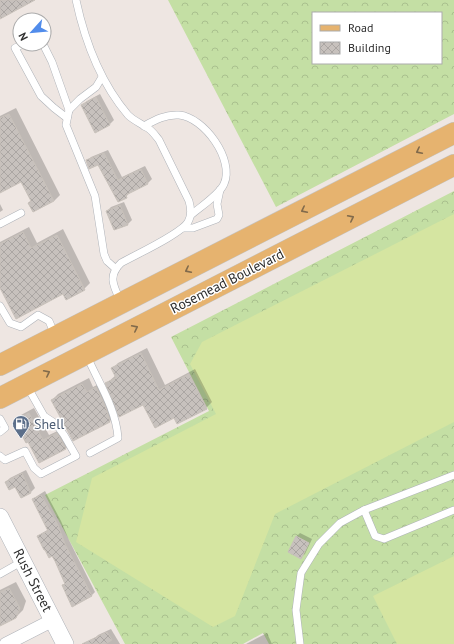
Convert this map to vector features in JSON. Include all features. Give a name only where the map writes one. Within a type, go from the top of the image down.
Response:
[{"type":"main road","name":"Rosemead Boulevard","points":[[0,365],[454,133]]},
{"type":"main road","name":"Rosemead Boulevard","points":[[0,398],[454,165]]},
{"type":"street","name":"Rush Street","points":[[0,517],[65,644]]},
{"type":"street","points":[[6,644],[53,620]]},
{"type":"lane","points":[[76,0],[89,46],[102,77],[130,117],[154,133],[159,140],[189,201],[191,215]]},
{"type":"lane","points":[[17,52],[29,77],[41,96],[67,118]]},
{"type":"lane","points":[[47,52],[69,110]]},
{"type":"lane","points":[[102,77],[96,87],[80,99],[69,110],[66,125],[95,196],[104,254],[107,261],[116,269]]},
{"type":"lane","points":[[122,304],[114,285],[113,279],[116,269],[121,263],[184,228],[191,215],[220,190],[225,183],[227,176],[226,168],[216,144],[205,128],[194,119],[180,115],[161,117],[144,126]]},
{"type":"lane","points":[[184,228],[193,228],[217,219],[219,215],[217,204],[220,190]]},
{"type":"lane","points":[[0,224],[21,213]]},
{"type":"lane","points":[[0,306],[10,323],[21,327],[38,315],[49,321],[55,337]]},
{"type":"lane","points":[[86,354],[115,418],[118,438],[90,453]]},
{"type":"lane","points":[[0,456],[5,460],[25,451],[34,468],[41,474],[76,456],[64,434],[56,424],[44,416],[26,384]]},
{"type":"lane","points":[[0,419],[5,428],[0,432]]},
{"type":"lane","points":[[300,644],[296,610],[301,573],[319,544],[340,523],[364,510],[454,475]]},
{"type":"lane","points":[[364,510],[375,536],[384,539],[454,510]]},
{"type":"lane","points":[[0,574],[23,561]]},
{"type":"green space","points":[[168,0],[454,0],[454,114],[276,207]]},
{"type":"green space","points":[[454,191],[454,644],[269,644],[263,633],[243,644],[125,644],[45,495],[209,411],[171,337]]},
{"type":"green space","points":[[454,214],[454,422],[275,514],[235,616],[213,627],[76,542],[92,478],[216,414],[190,364],[202,342]]},
{"type":"green space","points":[[454,556],[454,644],[397,644],[373,596]]},
{"type":"building","points":[[0,0],[35,0],[12,12],[0,19]]},
{"type":"building","points":[[96,97],[110,125],[95,133],[81,105]]},
{"type":"building","points":[[9,114],[54,201],[33,212],[28,203],[31,201],[21,182],[0,193],[0,118]]},
{"type":"building","points":[[104,153],[118,180],[141,169],[148,184],[126,195],[127,198],[118,202],[98,165],[89,169],[86,160]]},
{"type":"building","points":[[120,205],[128,225],[114,230],[106,211]]},
{"type":"building","points":[[23,232],[31,248],[57,235],[85,290],[66,300],[63,294],[16,319],[0,288],[0,244]]},
{"type":"building","points":[[141,353],[159,390],[189,374],[207,409],[177,424],[174,418],[155,428],[143,405],[119,417],[105,383],[116,378],[111,368]]},
{"type":"building","points":[[82,384],[87,392],[96,387],[106,408],[110,422],[73,441],[51,400]]},
{"type":"building","points":[[29,413],[43,440],[57,433],[66,449],[39,463],[14,420]]},
{"type":"building","points":[[22,473],[31,493],[21,498],[15,487],[9,490],[5,482]]},
{"type":"building","points":[[41,495],[58,525],[65,544],[92,596],[72,607],[62,585],[65,584],[55,561],[52,556],[49,558],[37,536],[48,531],[32,499]]},
{"type":"building","points":[[296,536],[309,543],[301,559],[288,552]]},
{"type":"building","points":[[9,588],[20,608],[16,618],[0,626],[0,592]]},
{"type":"building","points":[[107,632],[112,640],[105,644],[82,644]]},
{"type":"place","name":"Shell","points":[[21,439]]}]
